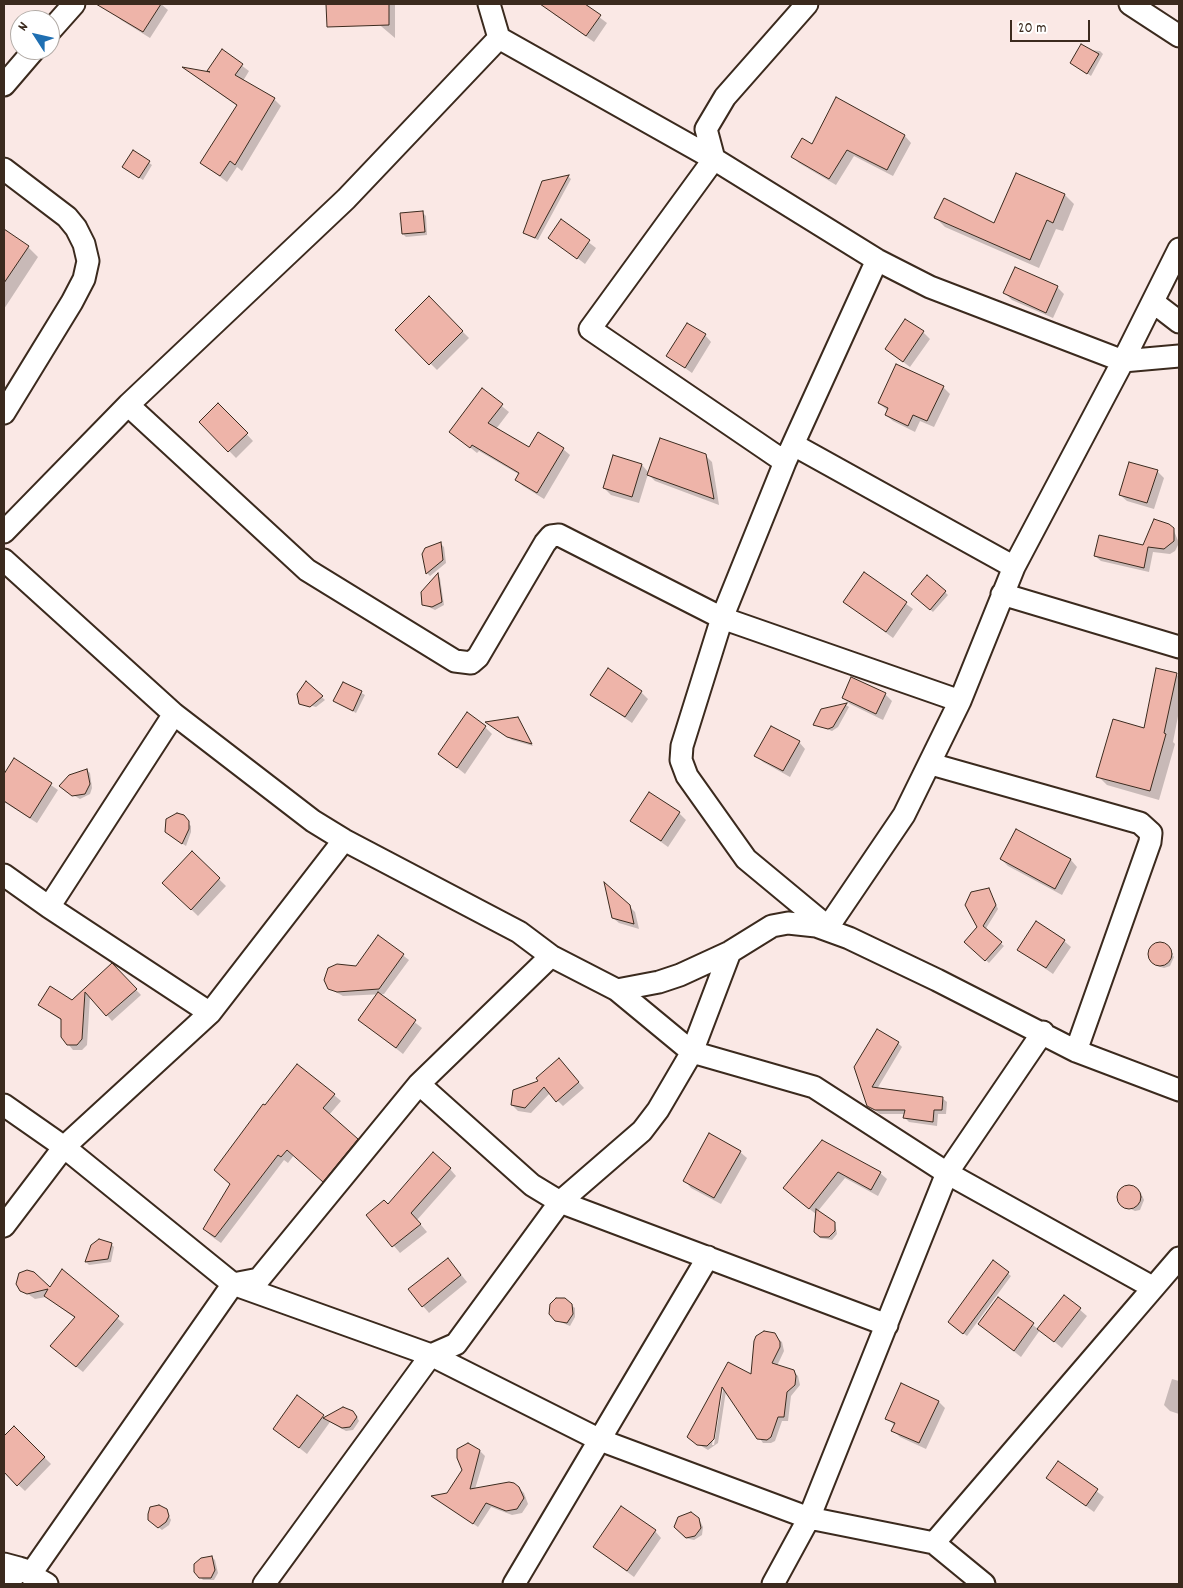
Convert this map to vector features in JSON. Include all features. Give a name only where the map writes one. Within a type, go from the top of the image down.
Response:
[{"type":"street","points":[[60,20],[74,4]]},
{"type":"street","points":[[489,4],[499,38],[714,159],[877,260],[930,287],[1123,361],[1179,356]]},
{"type":"street","points":[[714,159],[706,129],[716,111],[725,97],[807,4]]},
{"type":"street","points":[[1130,4],[1179,36]]},
{"type":"street","points":[[4,532],[128,405],[346,199],[499,38]]},
{"type":"street","points":[[4,85],[25,60]]},
{"type":"street","points":[[714,159],[590,329],[789,454],[1014,567]]},
{"type":"street","points":[[4,169],[67,218],[76,228],[84,244],[88,260],[84,279],[72,302],[4,412]]},
{"type":"street","points":[[822,926],[904,815],[931,764],[960,701],[1014,567],[1123,361],[1179,249]]},
{"type":"street","points":[[877,260],[789,454],[722,618],[682,746],[681,760],[687,776],[746,859],[822,926],[1043,1032],[1076,1050],[1179,1090]]},
{"type":"street","points":[[1153,302],[1179,322]]},
{"type":"street","points":[[128,405],[307,570],[455,661],[471,663],[478,657],[551,536],[559,535],[570,538],[722,618],[960,701]]},
{"type":"street","points":[[4,560],[174,714],[314,821],[344,840],[519,932],[551,956],[617,990],[692,1052],[802,1081],[814,1087],[947,1173],[1152,1287]]},
{"type":"street","points":[[1002,594],[1179,647]]},
{"type":"street","points":[[49,908],[174,714]]},
{"type":"street","points":[[931,764],[1140,823],[1150,833],[1150,842],[1076,1050]]},
{"type":"street","points":[[4,1226],[64,1147],[210,1014],[344,840]]},
{"type":"street","points":[[4,875],[49,908],[210,1014]]},
{"type":"street","points":[[617,990],[659,982],[730,952],[772,926],[788,923],[822,926]]},
{"type":"street","points":[[264,1584],[431,1355],[456,1344],[560,1202],[642,1131],[658,1110],[692,1052],[730,952]]},
{"type":"street","points":[[10,1572],[32,1572],[232,1284],[259,1279],[419,1084],[551,956]]},
{"type":"street","points":[[773,1584],[809,1518],[947,1173],[1043,1032]]},
{"type":"street","points":[[419,1084],[532,1185],[560,1202],[887,1324]]},
{"type":"street","points":[[4,1105],[64,1147],[232,1284],[431,1355],[600,1440],[809,1518],[934,1543],[984,1584]]},
{"type":"street","points":[[514,1584],[708,1258]]},
{"type":"street","points":[[934,1543],[1152,1287],[1179,1258]]},
{"type":"street","points":[[10,1572],[47,1584]]},
{"type":"building","points":[[96,4],[161,4],[143,32]]},
{"type":"building","points":[[326,4],[389,4],[389,25],[327,27]]},
{"type":"building","points":[[540,4],[585,4],[601,15],[586,36]]},
{"type":"building","points":[[1081,44],[1099,54],[1087,74],[1070,63]]},
{"type":"building","points":[[222,49],[243,64],[235,75],[275,98],[235,165],[230,161],[220,176],[200,163],[237,105],[182,67],[210,72],[207,71]]},
{"type":"building","points":[[836,97],[905,135],[887,170],[847,150],[829,179],[791,157],[802,138],[812,144]]},
{"type":"building","points":[[133,150],[150,161],[139,178],[122,167]]},
{"type":"building","points":[[1016,173],[1065,194],[1053,223],[1047,220],[1030,260],[934,218],[944,198],[994,223]]},
{"type":"building","points":[[569,175],[535,238],[523,233],[542,181]]},
{"type":"building","points":[[423,211],[425,232],[402,234],[400,213]]},
{"type":"building","points":[[561,219],[590,240],[577,259],[548,238]]},
{"type":"building","points":[[4,229],[29,246],[4,283]]},
{"type":"building","points":[[1015,267],[1058,286],[1046,313],[1003,293]]},
{"type":"building","points":[[429,296],[463,331],[429,365],[395,330]]},
{"type":"building","points":[[905,319],[924,331],[903,362],[885,349]]},
{"type":"building","points":[[687,323],[706,334],[685,368],[666,356]]},
{"type":"building","points":[[896,364],[944,386],[927,421],[913,415],[908,426],[885,415],[888,408],[878,403]]},
{"type":"building","points":[[482,388],[503,404],[488,423],[529,447],[538,432],[564,448],[537,493],[515,480],[519,473],[472,445],[470,448],[449,432]]},
{"type":"building","points":[[218,403],[248,433],[228,452],[199,422]]},
{"type":"building","points":[[660,438],[706,454],[714,499],[647,475]]},
{"type":"building","points":[[613,455],[642,464],[632,497],[603,488]]},
{"type":"building","points":[[1129,462],[1158,470],[1147,503],[1119,495]]},
{"type":"building","points":[[1154,519],[1169,524],[1174,528],[1174,541],[1164,549],[1148,547],[1144,568],[1094,556],[1099,535],[1143,545]]},
{"type":"building","points":[[441,542],[443,560],[426,574],[422,554],[425,548]]},
{"type":"building","points":[[864,572],[907,602],[886,632],[843,602]]},
{"type":"building","points":[[438,573],[442,602],[432,607],[422,605],[421,592]]},
{"type":"building","points":[[927,575],[946,591],[930,610],[911,594]]},
{"type":"building","points":[[608,668],[642,691],[625,717],[590,695]]},
{"type":"building","points":[[1156,668],[1177,673],[1164,733],[1166,734],[1150,791],[1096,777],[1113,719],[1144,728]]},
{"type":"building","points":[[851,677],[886,693],[876,714],[842,698]]},
{"type":"building","points":[[306,681],[323,696],[310,707],[299,704],[297,694]]},
{"type":"building","points":[[343,682],[362,691],[353,711],[333,701]]},
{"type":"building","points":[[847,703],[833,727],[828,729],[813,725],[821,709]]},
{"type":"building","points":[[467,712],[486,726],[457,768],[438,754]]},
{"type":"building","points":[[518,717],[532,744],[507,737],[485,722]]},
{"type":"building","points":[[771,726],[800,741],[783,771],[754,756]]},
{"type":"building","points":[[14,758],[52,783],[30,818],[4,801],[4,774]]},
{"type":"building","points":[[87,769],[90,784],[85,794],[72,796],[59,786],[69,775]]},
{"type":"building","points":[[649,792],[680,812],[661,841],[630,821]]},
{"type":"building","points":[[177,813],[184,815],[189,821],[189,829],[182,844],[165,832],[166,819]]},
{"type":"building","points":[[1016,829],[1071,859],[1055,889],[1000,859]]},
{"type":"building","points":[[192,851],[220,878],[191,910],[162,883]]},
{"type":"building","points":[[604,882],[630,905],[634,924],[612,918]]},
{"type":"building","points":[[989,888],[996,905],[983,926],[1002,942],[985,961],[964,942],[977,927],[965,905],[971,892]]},
{"type":"building","points":[[1036,921],[1065,940],[1046,968],[1017,950]]},
{"type":"building","points":[[378,935],[404,954],[379,989],[337,992],[328,989],[324,980],[328,968],[337,964],[356,966]]},
{"type":"building","points":[[1160,942],[1168,946],[1172,954],[1168,962],[1160,966],[1152,962],[1148,954],[1152,946]]},
{"type":"building","points":[[112,963],[137,989],[106,1016],[85,992],[82,1039],[77,1045],[67,1045],[61,1037],[61,1019],[38,1005],[50,986],[72,1000]]},
{"type":"building","points":[[378,992],[416,1020],[396,1048],[358,1020]]},
{"type":"building","points":[[877,1029],[899,1042],[872,1087],[943,1097],[942,1110],[934,1110],[933,1122],[903,1118],[905,1110],[875,1110],[867,1106],[854,1067]]},
{"type":"building","points":[[559,1058],[579,1082],[556,1102],[544,1087],[525,1108],[511,1105],[513,1090],[538,1081],[536,1078]]},
{"type":"building","points":[[297,1064],[335,1094],[323,1108],[358,1139],[323,1182],[287,1150],[281,1157],[278,1155],[215,1237],[203,1229],[230,1184],[214,1170],[263,1104],[265,1105]]},
{"type":"building","points":[[709,1133],[741,1151],[714,1198],[683,1181]]},
{"type":"building","points":[[822,1140],[881,1172],[871,1190],[838,1172],[809,1209],[783,1188]]},
{"type":"building","points":[[433,1152],[451,1168],[411,1213],[421,1224],[392,1247],[366,1215],[384,1200],[388,1204]]},
{"type":"building","points":[[1129,1185],[1138,1188],[1141,1197],[1138,1206],[1129,1209],[1120,1206],[1117,1197],[1120,1188]]},
{"type":"building","points":[[816,1209],[835,1222],[835,1231],[829,1237],[820,1237],[814,1232]]},
{"type":"building","points":[[99,1239],[112,1243],[108,1259],[85,1262],[91,1245]]},
{"type":"building","points":[[448,1258],[461,1275],[422,1307],[408,1289]]},
{"type":"building","points":[[993,1260],[1009,1272],[963,1334],[948,1322]]},
{"type":"building","points":[[62,1269],[119,1316],[76,1367],[50,1346],[75,1317],[44,1296],[48,1289],[27,1294],[20,1291],[16,1284],[19,1273],[27,1270],[34,1272],[50,1287]]},
{"type":"building","points":[[1064,1295],[1081,1308],[1054,1342],[1037,1329]]},
{"type":"building","points":[[998,1297],[1034,1323],[1014,1351],[978,1324]]},
{"type":"building","points":[[556,1298],[565,1298],[572,1304],[573,1314],[567,1323],[555,1321],[549,1314],[550,1304]]},
{"type":"building","points":[[764,1331],[775,1333],[780,1342],[780,1347],[772,1363],[794,1370],[796,1376],[795,1385],[787,1392],[784,1417],[778,1417],[771,1437],[767,1440],[757,1439],[722,1387],[714,1439],[707,1446],[697,1445],[687,1437],[728,1362],[751,1374],[754,1341],[756,1336]]},
{"type":"building","points":[[901,1383],[939,1401],[919,1443],[891,1431],[895,1423],[885,1419]]},
{"type":"building","points":[[297,1395],[324,1415],[299,1448],[273,1429]]},
{"type":"building","points":[[343,1407],[353,1411],[357,1417],[350,1427],[342,1428],[323,1418]]},
{"type":"building","points":[[14,1426],[45,1457],[17,1486],[4,1472],[4,1436]]},
{"type":"building","points":[[468,1443],[480,1450],[470,1489],[509,1482],[514,1483],[519,1487],[524,1498],[517,1509],[506,1511],[486,1503],[473,1524],[431,1496],[447,1493],[462,1470],[457,1458],[457,1449]]},
{"type":"building","points":[[1058,1461],[1098,1489],[1086,1506],[1046,1478]]},
{"type":"building","points":[[159,1505],[167,1509],[169,1516],[166,1522],[158,1528],[148,1520],[148,1514],[150,1507]]},
{"type":"building","points":[[621,1506],[656,1530],[627,1571],[593,1547]]},
{"type":"building","points":[[691,1512],[699,1518],[701,1528],[695,1536],[686,1538],[674,1527],[678,1517]]},
{"type":"building","points":[[212,1556],[215,1570],[211,1578],[199,1578],[194,1572],[194,1564],[201,1558]]}]
